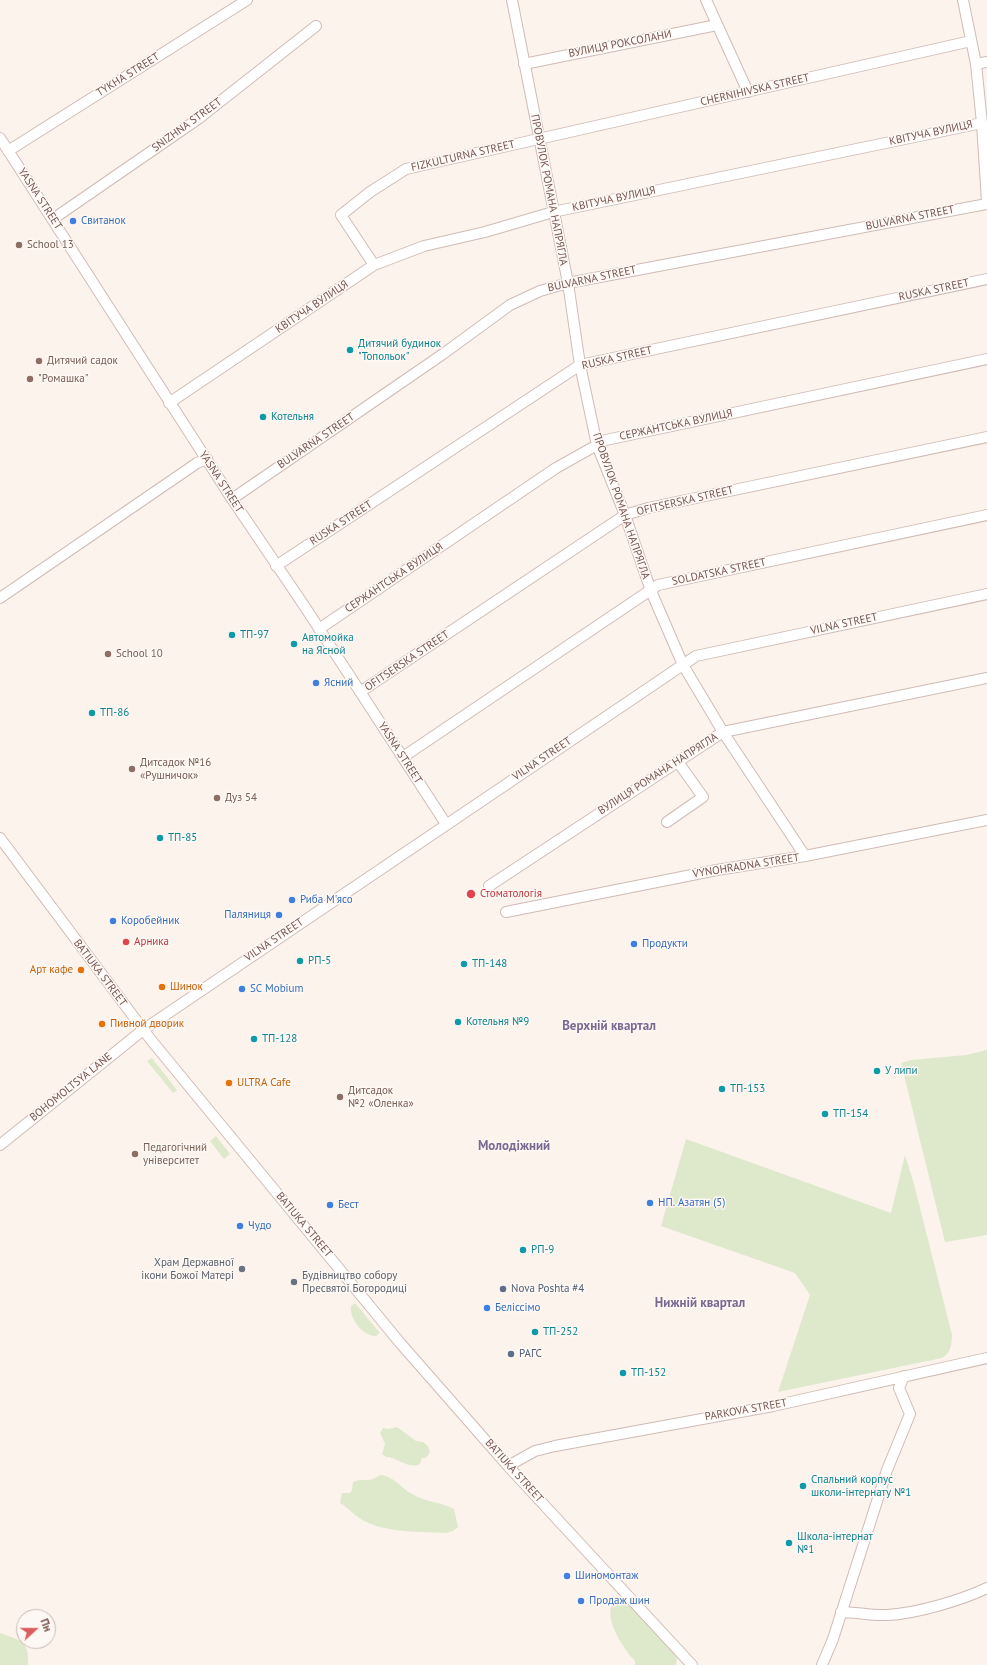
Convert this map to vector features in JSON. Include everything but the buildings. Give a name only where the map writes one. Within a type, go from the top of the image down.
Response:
[{"type":"street","name":"TYKHA STREET","points":[[8,151],[247,0]]},
{"type":"street","name":"ПРОВУЛОК РОМАНА НАПРЯГЛА","points":[[512,0],[568,283],[580,365],[597,445],[625,515],[651,591],[683,665],[723,732],[805,856]]},
{"type":"street","points":[[706,0],[748,92]]},
{"type":"street","points":[[963,0],[976,64],[982,123],[987,203]]},
{"type":"street","name":"ВУЛИЦЯ РОКСОЛАНИ","points":[[524,64],[717,24]]},
{"type":"street","name":"SNIZHNA STREET","points":[[53,219],[198,119],[316,26]]},
{"type":"street","name":"CHERNIHIVSKA STREET","points":[[539,139],[971,41]]},
{"type":"street","points":[[976,64],[987,62]]},
{"type":"street","name":"КВІТУЧА ВУЛИЦЯ","points":[[170,403],[374,266],[424,246],[485,232],[553,212],[982,123]]},
{"type":"street","name":"YASNA STREET","points":[[0,138],[232,499],[446,824]]},
{"type":"street","name":"FIZKULTURNA STREET","points":[[374,266],[341,215],[370,192],[406,169],[539,139]]},
{"type":"street","name":"BULVARNA STREET","points":[[232,499],[443,354],[510,305],[540,291],[568,283],[987,203]]},
{"type":"street","name":"RUSKA STREET","points":[[276,566],[580,365],[987,279]]},
{"type":"street","name":"СЕРЖАНТСЬКА ВУЛИЦЯ","points":[[319,629],[556,468],[606,440],[987,359]]},
{"type":"street","name":"OFITSERSKA STREET","points":[[360,692],[625,515],[655,506],[987,437]]},
{"type":"street","points":[[0,598],[197,463],[207,459]]},
{"type":"street","name":"SOLDATSKA STREET","points":[[403,757],[658,585],[987,515]]},
{"type":"street","name":"VILNA STREET","points":[[143,1030],[696,656],[987,594]]},
{"type":"street","name":"ВУЛИЦЯ РОМАНА НАПРЯГЛА","points":[[489,886],[723,732],[987,678]]},
{"type":"street","points":[[667,822],[703,797],[678,762]]},
{"type":"street","name":"VYNOHRADNA STREET","points":[[506,912],[717,870],[805,856],[987,820]]},
{"type":"street","name":"BATIUKA STREET","points":[[0,838],[143,1030],[401,1344],[508,1466],[615,1580],[683,1660],[692,1665]]},
{"type":"street","name":"BOHOMOLTSYA LANE","points":[[0,1145],[143,1030]]},
{"type":"street","name":"PARKOVA STREET","points":[[508,1466],[535,1451],[556,1446],[773,1406],[987,1358]]},
{"type":"street","points":[[822,1665],[833,1639],[887,1470],[910,1414],[899,1388],[904,1376]]},
{"type":"street","points":[[841,1612],[880,1615],[895,1614],[975,1594],[987,1588]]},
{"type":"green space","points":[[987,1050],[987,1235],[945,1242],[901,1063],[911,1060],[966,1055]]},
{"type":"green space","points":[[152,1058],[177,1090],[173,1093],[147,1061]]},
{"type":"green space","points":[[216,1136],[230,1154],[224,1159],[210,1141]]},
{"type":"green space","points":[[686,1139],[891,1213],[905,1155],[914,1184],[952,1335],[948,1353],[942,1358],[778,1392],[810,1295],[795,1273],[661,1226]]},
{"type":"green space","points":[[355,1303],[380,1333],[376,1336],[361,1330],[354,1321],[351,1306]]},
{"type":"green space","points":[[397,1427],[416,1441],[423,1442],[428,1446],[430,1452],[426,1458],[422,1458],[420,1464],[407,1464],[386,1457],[382,1454],[385,1444],[380,1433],[383,1428],[389,1429]]},
{"type":"green space","points":[[380,1475],[393,1480],[417,1497],[454,1509],[458,1527],[453,1531],[446,1533],[387,1529],[375,1526],[365,1521],[340,1503],[342,1493],[350,1493],[353,1482],[369,1480]]},
{"type":"green space","points":[[625,1598],[677,1658],[676,1665],[635,1665],[635,1661],[621,1643],[613,1628],[611,1620],[611,1606]]},
{"type":"green space","points":[[0,1633],[16,1639],[16,1649],[26,1649],[28,1665],[0,1665]]},
{"type":"place","name":"Свитанок","points":[[73,221]]},
{"type":"place","name":"School 13","points":[[19,245]]},
{"type":"place","name":"Дитячий будинок \"Топольок\"","points":[[350,350]]},
{"type":"place","name":"Дитячий садок","points":[[39,361]]},
{"type":"place","name":"\"Ромашка\"","points":[[30,379]]},
{"type":"place","name":"Котельня","points":[[263,417]]},
{"type":"place","name":"ТП-97","points":[[232,635]]},
{"type":"place","name":"Автомойка на Ясной","points":[[294,644]]},
{"type":"place","name":"School 10","points":[[108,654]]},
{"type":"place","name":"Ясний","points":[[316,683]]},
{"type":"place","name":"ТП-86","points":[[92,713]]},
{"type":"place","name":"Дитсадок №16 «Рушничок»","points":[[132,769]]},
{"type":"place","name":"Дуз 54","points":[[217,798]]},
{"type":"place","name":"ТП-85","points":[[160,838]]},
{"type":"place","name":"Стоматологія","points":[[471,894]]},
{"type":"place","name":"Риба М'ясо","points":[[292,900]]},
{"type":"place","name":"Паляниця","points":[[279,915]]},
{"type":"place","name":"Коробейник","points":[[113,921]]},
{"type":"place","name":"Арника","points":[[126,942]]},
{"type":"place","name":"Продукти","points":[[634,944]]},
{"type":"place","name":"РП-5","points":[[300,961]]},
{"type":"place","name":"ТП-148","points":[[464,964]]},
{"type":"place","name":"Арт кафе","points":[[81,970]]},
{"type":"place","name":"Шинок","points":[[162,987]]},
{"type":"place","name":"SC Mobium","points":[[242,989]]},
{"type":"place","name":"Котельня №9","points":[[458,1022]]},
{"type":"place","name":"Пивной дворик","points":[[102,1024]]},
{"type":"place","name":"ТП-128","points":[[254,1039]]},
{"type":"place","name":"У липи","points":[[877,1071]]},
{"type":"place","name":"ULTRA Cafe","points":[[229,1083]]},
{"type":"place","name":"ТП-153","points":[[722,1089]]},
{"type":"place","name":"Дитсадок №2 «Оленка»","points":[[340,1097]]},
{"type":"place","name":"ТП-154","points":[[825,1114]]},
{"type":"place","name":"Педагогічний університет","points":[[135,1154]]},
{"type":"place","name":"НП. Азатян (5)","points":[[650,1203]]},
{"type":"place","name":"Бест","points":[[330,1205]]},
{"type":"place","name":"Чудо","points":[[240,1226]]},
{"type":"place","name":"РП-9","points":[[523,1250]]},
{"type":"place","name":"Храм Державної ікони Божої Матері","points":[[242,1269]]},
{"type":"place","name":"Будівництво собору Пресвятої Богородиці","points":[[294,1282]]},
{"type":"place","name":"Nova Poshta #4","points":[[503,1289]]},
{"type":"place","name":"Беліссімо","points":[[487,1308]]},
{"type":"place","name":"ТП-252","points":[[535,1332]]},
{"type":"place","name":"РАГС","points":[[511,1354]]},
{"type":"place","name":"ТП-152","points":[[623,1373]]},
{"type":"place","name":"Спальний корпус школи-інтернату №1","points":[[803,1486]]},
{"type":"place","name":"Школа-інтернат №1","points":[[789,1543]]},
{"type":"place","name":"Шиномонтаж","points":[[567,1576]]},
{"type":"place","name":"Продаж шин","points":[[581,1601]]},
{"type":"district","name":"Верхній квартал","points":[[609,1026]]},
{"type":"district","name":"Молодіжний","points":[[514,1146]]},
{"type":"district","name":"Нижній квартал","points":[[700,1303]]}]
